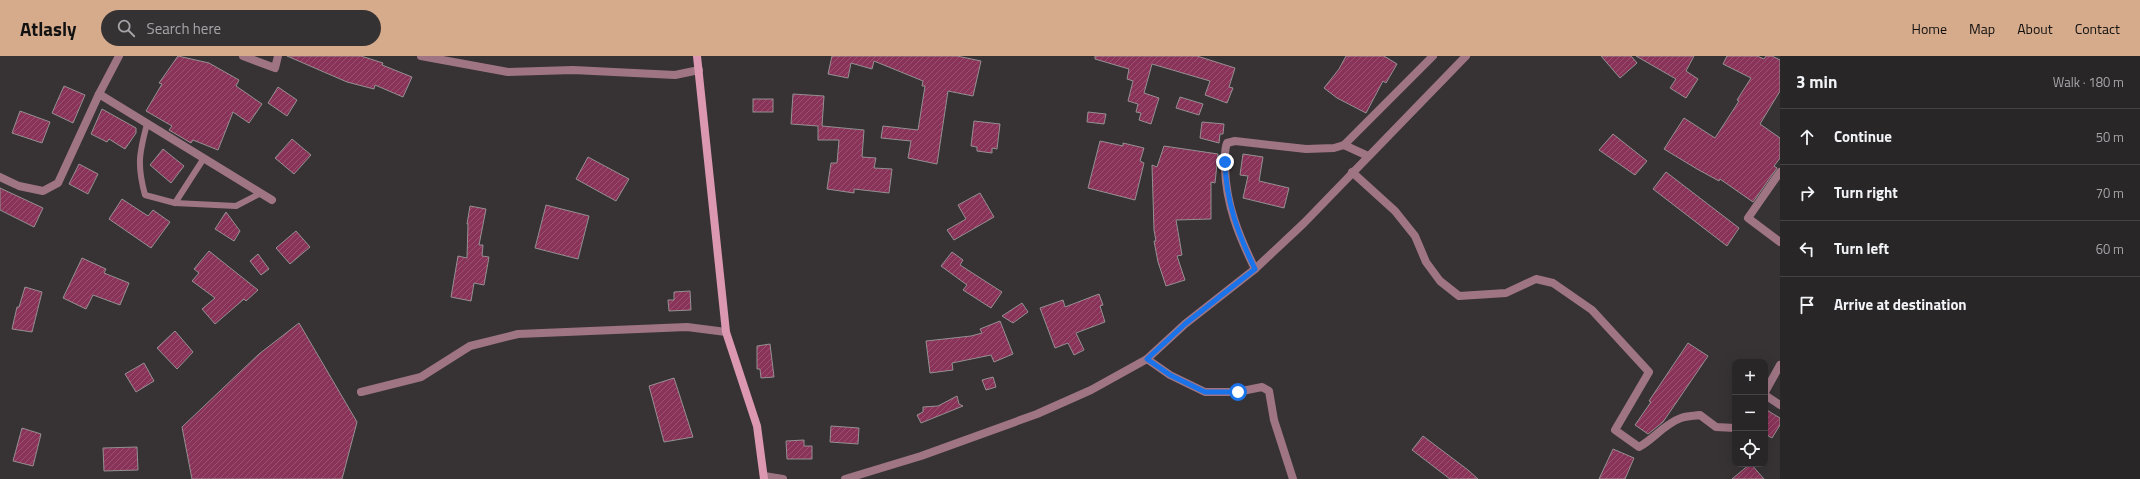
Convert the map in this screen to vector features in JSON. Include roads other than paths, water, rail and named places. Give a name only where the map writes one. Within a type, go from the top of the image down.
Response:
[{"type":"main road","points":[[697,56],[726,332],[757,426],[764,477]]},
{"type":"street","points":[[0,178],[19,186],[43,191],[58,183],[99,94],[119,56]]},
{"type":"street","points":[[243,56],[275,68],[278,56]]},
{"type":"street","points":[[422,56],[508,72],[573,70],[675,75],[699,70]]},
{"type":"street","points":[[1255,269],[1237,230],[1229,204],[1225,185],[1227,143],[1235,141],[1306,149],[1334,148],[1344,145],[1433,56]]},
{"type":"street","points":[[845,479],[922,456],[1038,414],[1091,390],[1147,359],[1185,324],[1255,269],[1304,222],[1466,56]]},
{"type":"street","points":[[99,94],[272,200]]},
{"type":"street","points":[[1344,145],[1368,156]]},
{"type":"street","points":[[1352,172],[1395,211],[1415,236],[1426,262],[1440,281],[1459,296],[1506,293],[1536,280],[1553,283],[1592,310],[1649,372],[1615,430],[1639,447],[1652,441],[1661,430],[1681,418],[1700,415],[1716,427],[1732,428]]},
{"type":"street","points":[[1780,172],[1748,218],[1780,242]]},
{"type":"street","points":[[361,392],[421,378],[470,346],[518,334],[687,327],[726,332]]},
{"type":"street","points":[[1147,359],[1170,375],[1205,392],[1238,392],[1262,387],[1269,390],[1274,420],[1294,479]]},
{"type":"street","points":[[1768,388],[1780,365]]},
{"type":"street","points":[[1766,395],[1780,405]]},
{"type":"street","points":[[764,477],[783,479]]},
{"type":"lane","points":[[147,124],[139,159],[139,172],[145,195],[175,203],[236,206],[261,193]]},
{"type":"lane","points":[[175,203],[204,158]]}]
